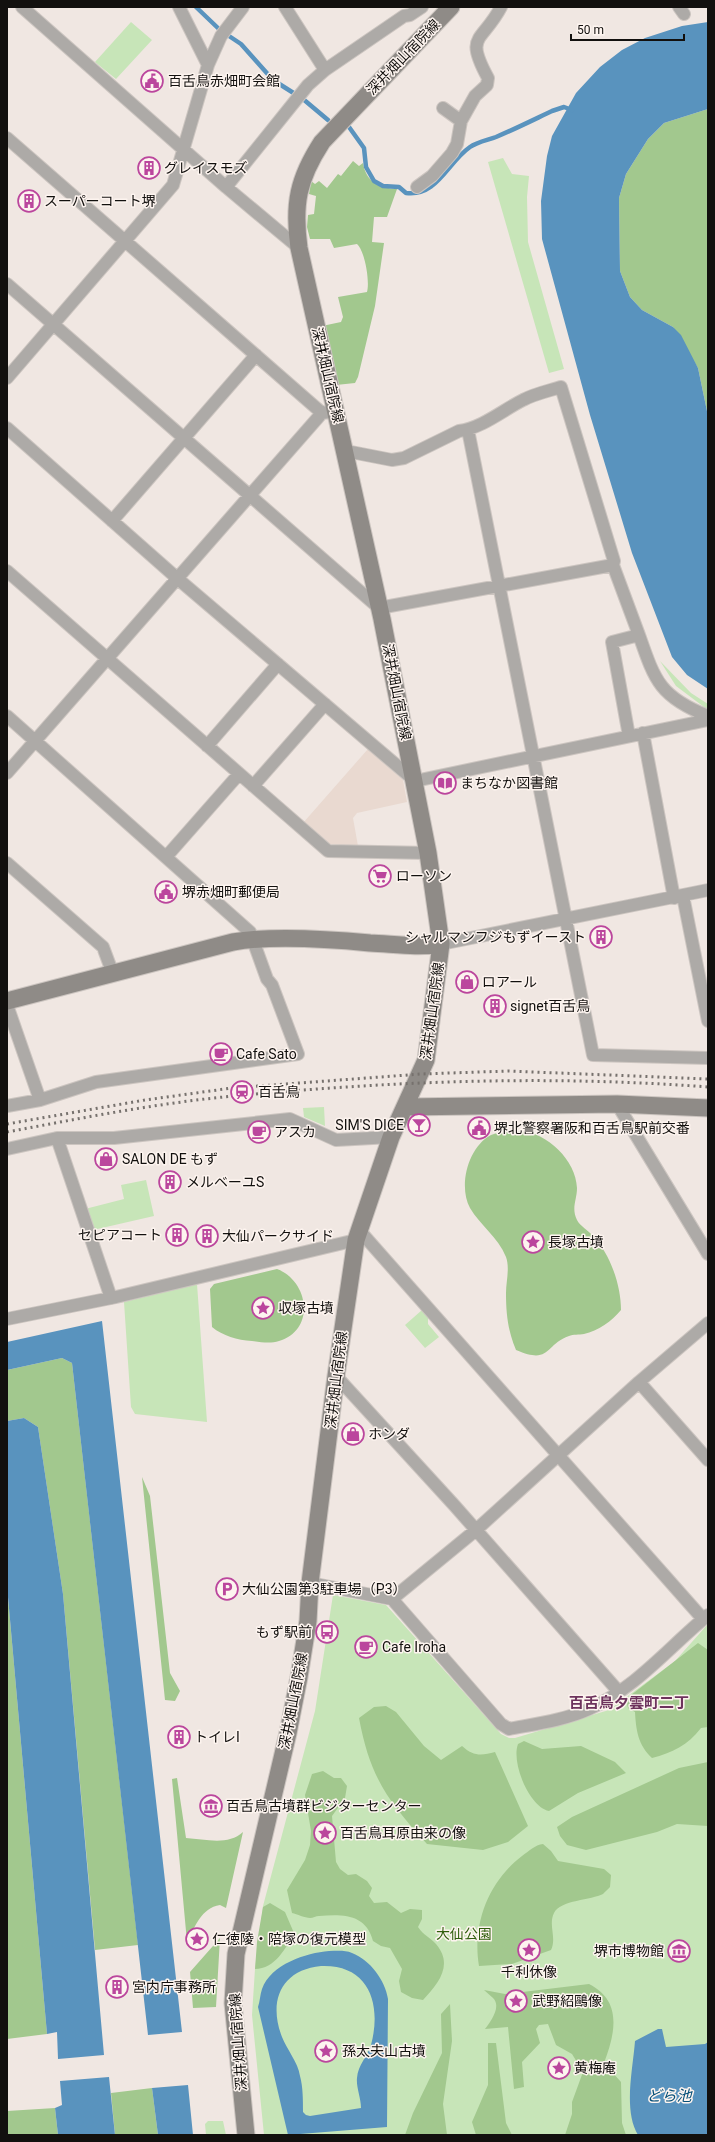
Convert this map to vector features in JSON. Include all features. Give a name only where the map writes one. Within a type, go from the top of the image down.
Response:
[{"type":"main road","name":"深井畑山宿院線","points":[[246,2135],[233,2003],[236,1954],[290,1726],[308,1621],[310,1583],[336,1376],[357,1235],[391,1137],[421,1074],[429,1049],[441,944],[428,853],[414,781],[346,451],[329,412],[295,221],[299,190],[308,164],[322,142],[451,7]]},
{"type":"main road","points":[[7,1001],[233,942],[253,939],[354,941],[425,946],[441,944]]},
{"type":"main road","points":[[405,1107],[617,1104],[708,1108]]},
{"type":"street","points":[[22,7],[183,147],[226,187],[299,248]]},
{"type":"street","points":[[179,7],[208,65]]},
{"type":"street","points":[[7,378],[173,185],[208,65],[221,36],[243,7]]},
{"type":"street","points":[[285,7],[325,70]]},
{"type":"street","points":[[226,187],[308,85],[325,70],[404,16],[422,7]]},
{"type":"street","points":[[417,187],[432,176],[452,153],[457,144],[462,121],[474,96],[487,85],[488,78],[478,59],[476,47],[480,36],[496,17],[501,7]]},
{"type":"street","points":[[443,108],[462,121]]},
{"type":"street","points":[[7,138],[256,355],[329,412],[250,496],[7,773]]},
{"type":"street","points":[[7,284],[379,608],[613,565]]},
{"type":"street","points":[[112,521],[182,438],[256,355]]},
{"type":"street","points":[[346,451],[392,460],[404,458],[459,431],[468,430],[524,399],[561,386],[614,561],[613,565],[651,669],[668,694],[681,705],[708,716]]},
{"type":"street","points":[[7,428],[178,579],[414,781],[708,720]]},
{"type":"street","points":[[468,430],[593,1055],[708,1058]]},
{"type":"street","points":[[7,571],[106,659],[328,851],[428,853]]},
{"type":"street","points":[[629,736],[612,642],[639,635]]},
{"type":"street","points":[[206,746],[278,664]]},
{"type":"street","points":[[253,786],[324,704]]},
{"type":"street","points":[[7,716],[250,932],[298,1054],[96,1082],[40,1100],[7,1106]]},
{"type":"street","points":[[643,733],[678,897],[708,1021]]},
{"type":"street","points":[[166,857],[239,774]]},
{"type":"street","points":[[7,863],[103,947],[113,974]]},
{"type":"street","points":[[441,944],[708,890]]},
{"type":"street","points":[[7,1005],[40,1100]]},
{"type":"street","points":[[617,1104],[708,1254]]},
{"type":"street","points":[[7,1149],[57,1138],[114,1138],[290,1119],[336,1140],[391,1137]]},
{"type":"street","points":[[57,1138],[111,1298]]},
{"type":"street","points":[[7,1319],[111,1298],[357,1235],[705,1617],[633,1683],[619,1692],[577,1714],[509,1729],[501,1724],[392,1599],[310,1583]]},
{"type":"street","points":[[392,1599],[476,1530],[640,1382],[708,1323]]},
{"type":"street","points":[[336,1376],[476,1530],[619,1692]]},
{"type":"street","points":[[640,1382],[708,1460]]},
{"type":"shaded area","points":[[368,749],[403,780],[407,802],[357,813],[353,818],[358,846],[326,844],[303,823]]},
{"type":"green space","points":[[131,22],[152,40],[116,79],[95,62]]},
{"type":"green space","points":[[708,109],[708,416],[698,368],[673,327],[642,310],[630,297],[620,271],[619,198],[626,174],[648,139],[664,123]]},
{"type":"green space","points":[[503,158],[512,174],[529,176],[527,197],[528,242],[564,369],[549,373],[488,162]]},
{"type":"green space","points":[[353,161],[359,166],[363,163],[367,175],[374,183],[397,189],[387,217],[374,217],[372,242],[384,243],[375,306],[358,377],[355,383],[336,385],[322,326],[341,322],[343,317],[338,297],[367,292],[367,274],[362,253],[357,244],[334,248],[330,239],[310,239],[307,227],[308,215],[314,214],[316,196],[309,194],[311,181],[315,184],[319,181],[327,188],[338,174],[341,176]]},
{"type":"green space","points":[[660,661],[691,693],[708,704],[708,710],[676,686]]},
{"type":"green space","points":[[324,1107],[325,1126],[304,1117],[303,1108]]},
{"type":"green space","points":[[521,1131],[541,1137],[566,1158],[575,1178],[577,1188],[574,1208],[575,1216],[580,1224],[598,1242],[609,1260],[617,1280],[621,1310],[604,1325],[594,1331],[569,1336],[555,1344],[542,1355],[527,1354],[516,1350],[509,1329],[507,1315],[506,1293],[508,1266],[506,1257],[494,1237],[470,1208],[465,1189],[467,1168],[476,1148],[491,1135],[502,1132]]},
{"type":"green space","points":[[146,1180],[154,1216],[93,1230],[85,1209],[124,1199],[121,1185]]},
{"type":"green space","points":[[277,1269],[288,1275],[296,1284],[304,1305],[303,1317],[299,1327],[291,1335],[279,1341],[269,1343],[241,1340],[230,1337],[212,1327],[210,1289],[214,1284]]},
{"type":"green space","points":[[197,1284],[207,1422],[135,1414],[131,1407],[124,1302]]},
{"type":"green space","points":[[422,1310],[428,1316],[428,1324],[439,1337],[425,1348],[405,1325]]},
{"type":"green space","points":[[62,1358],[72,1363],[138,1945],[95,1950],[63,1594],[38,1427],[24,1418],[7,1421],[7,1370]]},
{"type":"green space","points":[[142,1477],[150,1496],[170,1673],[180,1691],[175,1701],[165,1700]]},
{"type":"green space","points":[[7,1586],[47,2034],[7,2039]]},
{"type":"green space","name":"大仙公園","points":[[333,1595],[386,1605],[501,1734],[509,1738],[515,1738],[609,1710],[675,1661],[708,1624],[708,2135],[264,2135],[252,2015],[255,1969],[263,1906],[315,1711]]},
{"type":"green space","points":[[698,1643],[708,1650],[708,1727],[701,1728],[691,1739],[679,1748],[652,1758],[647,1753],[641,1742],[637,1731],[635,1712],[628,1708],[626,1699]]},
{"type":"green space","points":[[386,1706],[396,1712],[424,1746],[441,1760],[462,1746],[470,1752],[477,1754],[495,1752],[528,1826],[508,1842],[483,1850],[427,1844],[401,1814],[382,1787],[363,1739],[359,1718],[374,1707]]},
{"type":"green space","points":[[524,1741],[542,1749],[581,1746],[615,1762],[626,1773],[578,1793],[549,1811],[542,1808],[535,1801],[523,1783],[519,1772],[517,1762],[518,1744]]},
{"type":"green space","points":[[708,1762],[708,1826],[677,1824],[657,1832],[586,1850],[567,1845],[560,1836],[557,1827],[572,1817],[679,1768]]},
{"type":"green space","points":[[323,1771],[334,1778],[341,1778],[347,1786],[345,1798],[332,1816],[336,1862],[340,1869],[348,1875],[356,1874],[367,1881],[372,1888],[369,1896],[374,1903],[387,1902],[401,1913],[410,1909],[422,1910],[422,1919],[418,1927],[436,1944],[441,1952],[444,1959],[442,1974],[434,1987],[423,2000],[412,1998],[401,1992],[399,1981],[402,1969],[390,1948],[381,1946],[373,1941],[370,1932],[365,1925],[359,1921],[337,1915],[310,1918],[292,1913],[287,1890],[305,1860],[310,1845],[311,1831],[305,1795],[312,1774]]},
{"type":"green space","points":[[177,1778],[186,1838],[216,1841],[230,1839],[243,1832],[226,1908],[220,1905],[213,1907],[203,1914],[187,1942],[172,1779]]},
{"type":"green space","points":[[543,1844],[551,1851],[558,1861],[604,1869],[611,1875],[610,1887],[603,1894],[569,1903],[557,1909],[552,1918],[553,1945],[551,1950],[512,1964],[479,1966],[477,1951],[478,1935],[485,1905],[492,1891],[500,1878],[510,1867],[532,1848]]},
{"type":"green space","points":[[270,1903],[285,1912],[294,1933],[279,1957],[274,1962],[262,1968],[255,1969],[257,1942],[263,1907]]},
{"type":"green space","points":[[220,1938],[216,2007],[193,2008],[190,1972]]},
{"type":"green space","points":[[589,1984],[600,1991],[607,1999],[612,2009],[613,2030],[604,2063],[621,2082],[622,2123],[626,2135],[565,2135],[572,2114],[572,2102],[583,2072],[572,2054],[556,2045],[548,2024],[539,2025],[536,2029],[540,2043],[522,2062],[524,2087],[514,2089],[508,2027],[485,2029],[496,2010],[496,2006],[493,1998],[484,1990],[505,1994]]},
{"type":"green space","points":[[450,2004],[452,2041],[443,2104],[447,2135],[405,2135],[413,2113],[442,2053],[441,2014]]},
{"type":"green space","points":[[488,2043],[496,2043],[506,2123],[512,2135],[476,2135],[472,2122],[488,2085]]},
{"type":"green space","points":[[152,2088],[158,2135],[115,2135],[111,2093]]},
{"type":"green space","points":[[55,2108],[58,2135],[7,2135],[7,2111]]},
{"type":"green space","points":[[208,2121],[223,2121],[226,2135],[206,2135],[205,2124]]},
{"type":"water","points":[[708,22],[708,109],[664,123],[648,139],[626,174],[619,198],[620,271],[630,297],[642,310],[673,327],[681,335],[698,368],[708,416],[708,689],[687,675],[672,657],[632,553],[590,415],[542,239],[541,201],[547,156],[552,136],[576,93],[600,67],[622,50],[645,38],[682,26]]},
{"type":"water","points":[[102,1321],[182,2032],[148,2035],[72,1363],[62,1358],[7,1370],[7,1342]]},
{"type":"water","points":[[24,1418],[38,1427],[63,1594],[104,2055],[58,2059],[57,2032],[47,2034],[7,1586],[7,1421]]},
{"type":"water","points":[[344,1951],[359,1956],[371,1966],[384,1985],[388,1999],[387,2127],[288,2135],[258,2007],[262,1989],[273,1973],[290,1961],[320,1952]],"holes":[[[321,1966],[337,1967],[351,1972],[361,1979],[368,1989],[373,2001],[375,2015],[371,2045],[359,2069],[357,2078],[361,2108],[310,2116],[303,2112],[302,2089],[299,2071],[284,2042],[278,2024],[278,2000],[281,1990],[287,1981],[296,1974],[307,1969]]]},
{"type":"water","name":"どら池","points":[[658,2029],[662,2029],[666,2047],[705,2044],[708,2042],[708,2135],[638,2135],[633,2125],[630,2089],[635,2041]]},
{"type":"water","points":[[109,2077],[115,2135],[58,2135],[55,2108],[62,2105],[60,2081]]},
{"type":"water","points":[[188,2085],[193,2135],[158,2135],[152,2088]]},
{"type":"waterway","points":[[196,7],[220,30]]},
{"type":"waterway","points":[[229,36],[241,44],[273,80],[303,99],[328,120]]},
{"type":"waterway","points":[[349,127],[364,148],[366,167],[374,181],[383,186],[399,187],[406,193],[417,193],[426,190],[434,184],[462,154],[473,145],[503,134],[552,111],[564,107],[572,110]]},
{"type":"railway","points":[[7,1124],[145,1100],[232,1088],[421,1074],[509,1071],[708,1079]]},
{"type":"railway","points":[[7,1132],[120,1111],[206,1099],[293,1091],[412,1083],[471,1081],[590,1081],[708,1087]]},
{"type":"place","name":"百舌鳥赤畑町会館","points":[[152,81]]},
{"type":"place","name":"グレイスモズ","points":[[149,168]]},
{"type":"place","name":"スーパーコート堺","points":[[29,201]]},
{"type":"place","name":"まちなか図書館","points":[[445,783]]},
{"type":"place","name":"ローソン","points":[[380,876]]},
{"type":"place","name":"堺赤畑町郵便局","points":[[166,892]]},
{"type":"place","name":"シャルマンフジもずイースト","points":[[601,937]]},
{"type":"place","name":"ロアール","points":[[467,982]]},
{"type":"place","name":"signet百舌鳥","points":[[495,1006]]},
{"type":"place","name":"Cafe Sato","points":[[221,1054]]},
{"type":"place","name":"百舌鳥","points":[[242,1092]]},
{"type":"place","name":"SIM'S DICE","points":[[419,1125]]},
{"type":"place","name":"堺北警察署阪和百舌鳥駅前交番","points":[[479,1128]]},
{"type":"place","name":"アスカ","points":[[259,1132]]},
{"type":"place","name":"SALON DE もず","points":[[106,1159]]},
{"type":"place","name":"メルベーユS","points":[[170,1182]]},
{"type":"place","name":"セピアコート","points":[[177,1235]]},
{"type":"place","name":"大仙パークサイド","points":[[207,1236]]},
{"type":"place","name":"長塚古墳","points":[[533,1242]]},
{"type":"place","name":"収塚古墳","points":[[263,1308]]},
{"type":"place","name":"ホンダ","points":[[353,1434]]},
{"type":"place","name":"大仙公園第3駐車場（P3）","points":[[227,1589]]},
{"type":"place","name":"もず駅前","points":[[327,1632]]},
{"type":"place","name":"Cafe Iroha","points":[[366,1647]]},
{"type":"place","name":"トイレI","points":[[179,1737]]},
{"type":"place","name":"百舌鳥古墳群ビジターセンター","points":[[211,1806]]},
{"type":"place","name":"百舌鳥耳原由来の像","points":[[325,1833]]},
{"type":"place","name":"仁徳陵・陪塚の復元模型","points":[[197,1939]]},
{"type":"place","name":"千利休像","points":[[529,1950]]},
{"type":"place","name":"堺市博物館","points":[[679,1951]]},
{"type":"place","name":"宮内庁事務所","points":[[117,1987]]},
{"type":"place","name":"武野紹鷗像","points":[[516,2001]]},
{"type":"place","name":"孫太夫山古墳","points":[[326,2051]]},
{"type":"place","name":"黄梅庵","points":[[559,2068]]},
{"type":"district","name":"百舌鳥夕雲町二丁","points":[[629,1703]]}]
